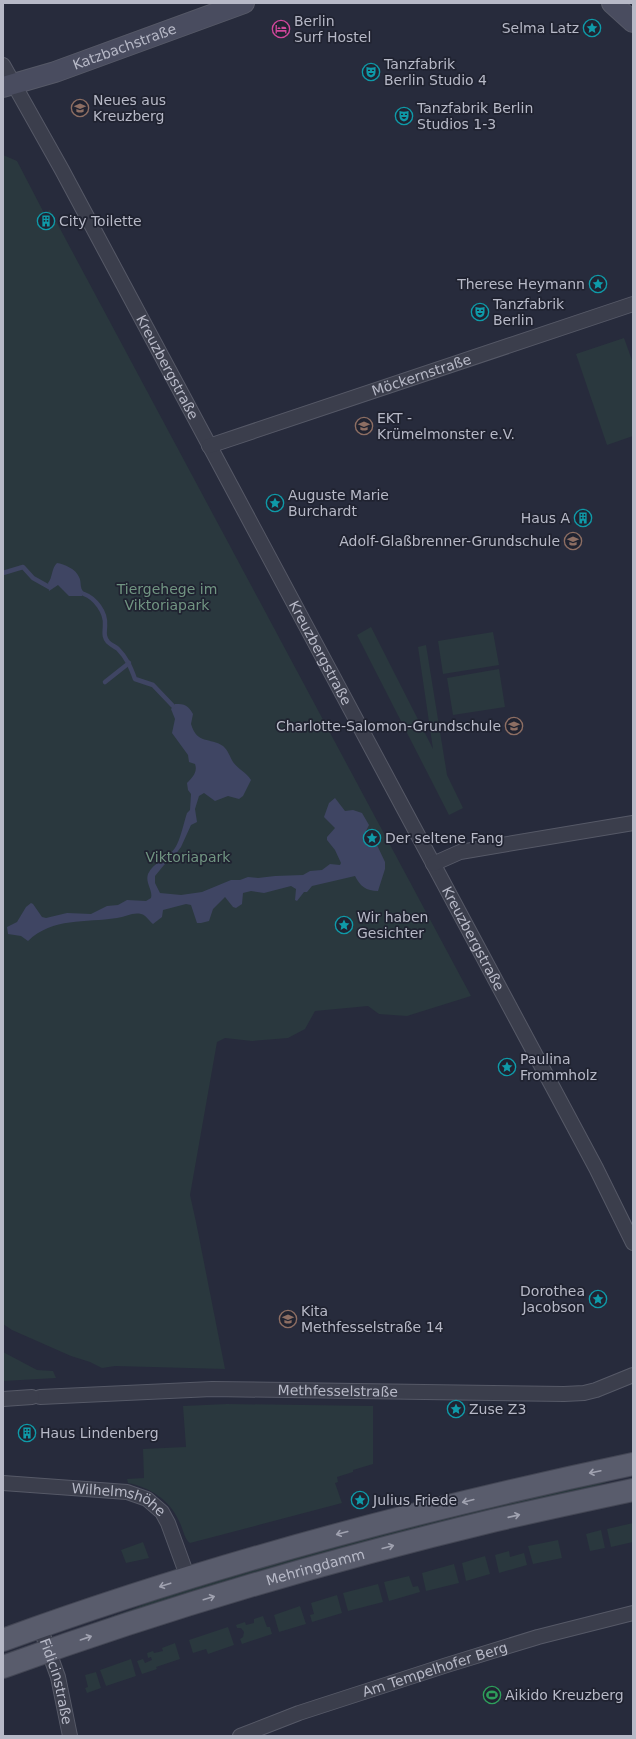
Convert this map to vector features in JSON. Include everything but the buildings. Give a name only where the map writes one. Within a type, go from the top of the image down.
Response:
[{"type":"main road","name":"Katzbachstraße","points":[[8,85],[55,72],[244,3]]},
{"type":"main road","points":[[612,3],[633,22]]},
{"type":"main road","name":"Mehringdamm","points":[[3,1640],[188,1578],[396,1519],[522,1488],[633,1464]]},
{"type":"main road","name":"Mehringdamm","points":[[3,1667],[168,1611],[343,1560],[490,1522],[633,1490]]},
{"type":"street","name":"Kreuzbergstraße","points":[[3,65],[8,85],[62,170],[593,1162],[633,1243]]},
{"type":"street","name":"Möckernstraße","points":[[209,446],[633,304]]},
{"type":"street","points":[[433,864],[460,852],[633,823]]},
{"type":"street","name":"Methfesselstraße","points":[[3,1399],[212,1389],[571,1394],[596,1390],[633,1375]]},
{"type":"street","name":"Wilhelmshöhe","points":[[3,1483],[127,1492],[147,1499],[162,1512],[168,1523],[188,1578]]},
{"type":"street","name":"Am Tempelhofer Berg","points":[[240,1736],[299,1713],[538,1637],[633,1613]]},
{"type":"street","name":"Fidicinstraße","points":[[40,1627],[58,1677],[70,1736]]},
{"type":"green space","name":"Viktoriapark","points":[[3,155],[17,161],[44,213],[50,210],[471,996],[407,1016],[379,1014],[368,1006],[315,1011],[305,1029],[288,1038],[252,1041],[225,1038],[217,1042],[190,1195],[225,1369],[115,1366],[102,1368],[12,1330],[3,1324]]},
{"type":"green space","points":[[624,338],[633,363],[633,436],[607,445],[576,354]]},
{"type":"green space","points":[[371,627],[433,749],[418,647],[426,645],[447,775],[463,808],[449,815],[357,635]]},
{"type":"green space","points":[[493,632],[499,665],[443,674],[438,641]]},
{"type":"green space","points":[[499,669],[505,707],[453,715],[447,678]]},
{"type":"green space","points":[[3,1352],[37,1370],[53,1371],[56,1378],[3,1381]]},
{"type":"green space","points":[[227,1404],[373,1406],[373,1464],[337,1477],[338,1482],[335,1483],[342,1503],[190,1543],[186,1539],[175,1514],[170,1507],[151,1491],[128,1483],[127,1479],[144,1478],[143,1449],[186,1447],[183,1406]]},
{"type":"green space","points":[[621,1477],[579,1492],[64,1637],[63,1634],[133,1609],[170,1593],[366,1535]]},
{"type":"green space","points":[[633,1523],[633,1542],[611,1547],[607,1529]]},
{"type":"green space","points":[[601,1530],[605,1548],[590,1551],[586,1534]]},
{"type":"green space","points":[[558,1540],[562,1558],[533,1564],[528,1546]]},
{"type":"green space","points":[[143,1542],[149,1558],[126,1563],[121,1550]]},
{"type":"green space","points":[[509,1551],[510,1557],[524,1553],[527,1565],[499,1573],[495,1555]]},
{"type":"green space","points":[[485,1556],[490,1574],[466,1581],[462,1563]]},
{"type":"green space","points":[[454,1564],[459,1583],[426,1591],[422,1573]]},
{"type":"green space","points":[[409,1576],[413,1587],[418,1586],[420,1592],[389,1601],[384,1582]]},
{"type":"green space","points":[[378,1584],[383,1602],[348,1611],[343,1593]]},
{"type":"green space","points":[[337,1595],[342,1613],[312,1622],[310,1615],[314,1614],[311,1603]]},
{"type":"green space","points":[[300,1606],[306,1624],[279,1632],[274,1615]]},
{"type":"green space","points":[[263,1616],[267,1627],[270,1627],[272,1634],[242,1644],[240,1639],[243,1637],[244,1632],[241,1628],[237,1628],[236,1625],[245,1622],[246,1625],[254,1623],[254,1619]]},
{"type":"green space","points":[[228,1627],[234,1645],[208,1654],[206,1649],[193,1653],[189,1640]]},
{"type":"green space","points":[[175,1643],[180,1659],[156,1667],[157,1669],[142,1674],[137,1661],[143,1659],[145,1663],[152,1660],[151,1657],[148,1658],[147,1653],[153,1651],[154,1653],[163,1651],[162,1648]]},
{"type":"green space","points":[[131,1659],[136,1676],[106,1686],[100,1670]]},
{"type":"green space","points":[[96,1672],[101,1688],[87,1693],[85,1688],[88,1687],[85,1675]]},
{"type":"water","points":[[57,563],[70,567],[77,574],[84,592],[82,596],[69,596],[58,585],[49,591],[48,583]]},
{"type":"water","points":[[175,704],[188,707],[193,714],[191,724],[197,735],[204,740],[218,743],[223,746],[233,762],[251,780],[243,796],[239,799],[228,796],[215,801],[204,793],[199,796],[195,809],[197,822],[191,825],[181,847],[175,855],[155,876],[155,883],[160,893],[181,895],[202,892],[231,880],[240,880],[248,877],[258,878],[303,875],[310,871],[322,870],[330,864],[340,865],[341,863],[335,850],[327,840],[327,837],[335,828],[324,817],[329,803],[335,798],[345,811],[353,810],[362,813],[369,825],[365,833],[365,840],[377,845],[385,862],[385,869],[378,891],[370,890],[364,887],[359,883],[355,876],[312,886],[307,892],[304,892],[297,901],[295,900],[296,889],[291,886],[264,893],[251,891],[243,893],[242,904],[236,908],[233,907],[225,897],[213,909],[209,921],[201,923],[197,923],[191,905],[186,904],[163,910],[162,917],[153,924],[143,915],[135,914],[117,918],[59,924],[38,933],[28,941],[21,936],[8,934],[7,927],[17,922],[26,907],[31,903],[42,917],[46,918],[67,913],[91,914],[107,906],[118,905],[127,900],[146,901],[151,898],[151,892],[147,880],[148,874],[153,866],[169,855],[177,845],[187,813],[190,810],[191,794],[188,790],[187,783],[193,777],[196,770],[195,764],[189,762],[188,755],[172,733],[175,719],[171,709]]},
{"type":"waterway","points":[[3,573],[23,567],[33,578],[49,587]]},
{"type":"waterway","points":[[84,594],[96,602],[99,606],[105,620],[105,638],[124,656],[135,679],[153,685],[173,706]]},
{"type":"waterway","points":[[105,682],[129,663]]},
{"type":"place","name":"Selma Latz","points":[[592,28]]},
{"type":"place","name":"Berlin Surf Hostel","points":[[281,29]]},
{"type":"place","name":"Tanzfabrik Berlin Studio 4","points":[[371,72]]},
{"type":"place","name":"Neues aus Kreuzberg","points":[[80,108]]},
{"type":"place","name":"Tanzfabrik Berlin Studios 1-3","points":[[404,116]]},
{"type":"place","name":"City Toilette","points":[[46,221]]},
{"type":"place","name":"Therese Heymann","points":[[598,284]]},
{"type":"place","name":"Tanzfabrik Berlin","points":[[480,312]]},
{"type":"place","name":"EKT - Krümelmonster e.V.","points":[[364,426]]},
{"type":"place","name":"Auguste Marie Burchardt","points":[[275,503]]},
{"type":"place","name":"Haus A","points":[[583,518]]},
{"type":"place","name":"Adolf-Glaßbrenner-Grundschule","points":[[573,541]]},
{"type":"place","name":"Charlotte-Salomon-Grundschule","points":[[514,726]]},
{"type":"place","name":"Der seltene Fang","points":[[372,838]]},
{"type":"place","name":"Wir haben Gesichter","points":[[344,925]]},
{"type":"place","name":"Paulina Frommholz","points":[[507,1067]]},
{"type":"place","name":"Dorothea Jacobson","points":[[598,1299]]},
{"type":"place","name":"Kita Methfesselstraße 14","points":[[288,1319]]},
{"type":"place","name":"Zuse Z3","points":[[456,1409]]},
{"type":"place","name":"Haus Lindenberg","points":[[27,1433]]},
{"type":"place","name":"Julius Friede","points":[[360,1500]]},
{"type":"place","name":"Aikido Kreuzberg","points":[[492,1695]]},
{"type":"park label","name":"Tiergehege im Viktoriapark","points":[[167,598]]}]
